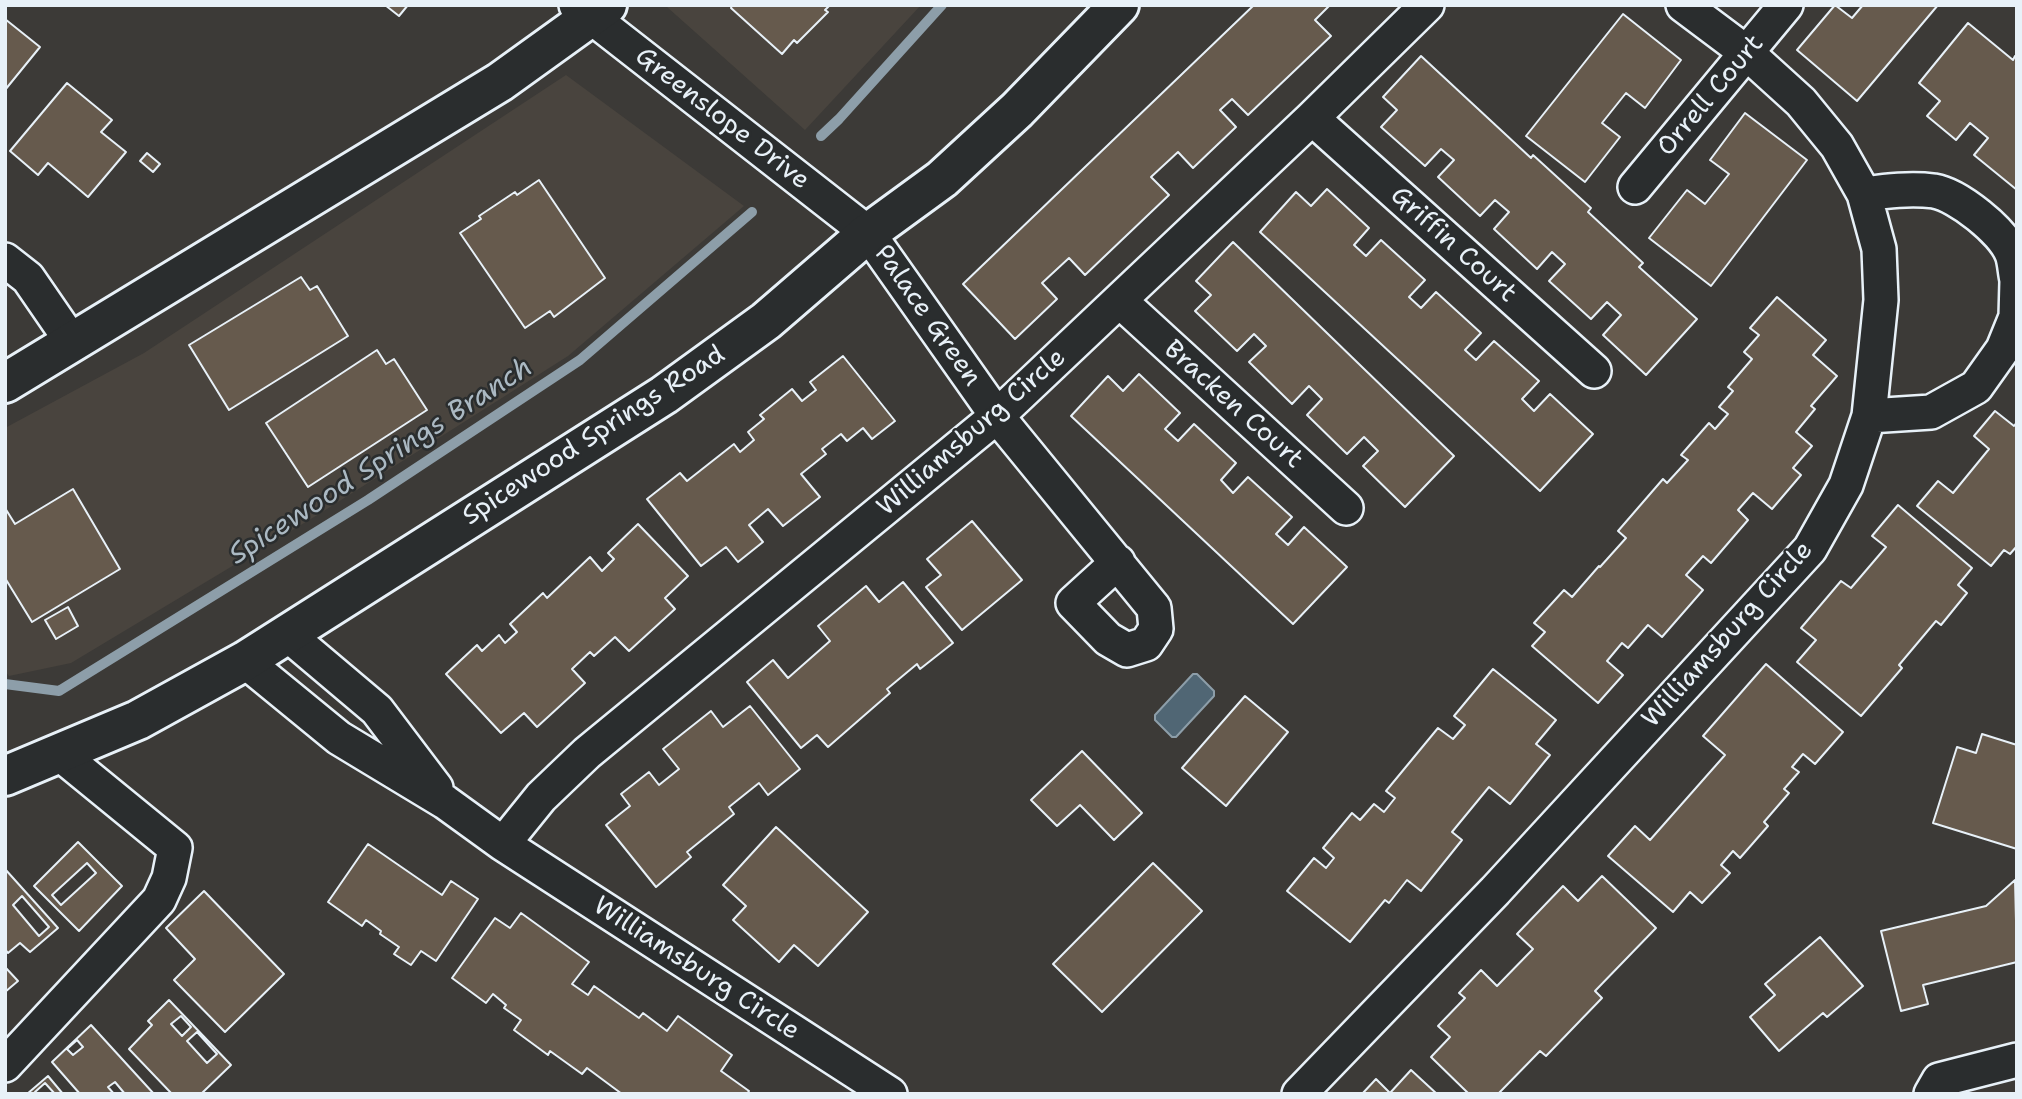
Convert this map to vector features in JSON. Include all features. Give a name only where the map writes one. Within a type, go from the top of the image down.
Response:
[{"type":"main road","name":"Spicewood Springs Road","points":[[5,776],[138,720],[245,661],[664,395],[766,321],[868,233],[942,179],[1017,110],[1119,5]]},
{"type":"main road","points":[[5,383],[500,82],[591,9]]},
{"type":"street","name":"Williamsburg Circle","points":[[503,844],[541,797],[587,753],[997,416],[1312,118],[1427,5]]},
{"type":"street","name":"Williamsburg Circle","points":[[1299,1094],[1495,891],[1810,549],[1846,485],[1869,416],[1881,300],[1879,249],[1864,194],[1838,146],[1801,102],[1747,53],[1683,5]]},
{"type":"street","name":"Orrell Court","points":[[1635,187],[1786,5]]},
{"type":"street","name":"Greenslope Drive","points":[[591,9],[868,233]]},
{"type":"street","name":"Griffin Court","points":[[1312,118],[1594,371]]},
{"type":"street","points":[[1864,194],[1900,189],[1937,191],[1959,201],[1993,228],[2012,253],[2017,281],[2015,317],[2003,349],[1976,387],[1931,412],[1869,416]]},
{"type":"street","name":"Palace Green","points":[[868,233],[997,416],[1118,562]]},
{"type":"street","points":[[5,260],[28,278],[72,342]]},
{"type":"street","name":"Bracken Court","points":[[1119,301],[1346,508]]},
{"type":"street","name":"Williamsburg Circle","points":[[287,634],[377,710],[445,802]]},
{"type":"street","name":"Williamsburg Circle","points":[[245,661],[339,738],[445,802],[503,844],[890,1094]]},
{"type":"street","points":[[5,1065],[159,900],[169,878],[175,848],[60,754]]},
{"type":"street","points":[[1931,1094],[1940,1080],[2017,1060]]},
{"type":"shaded area","points":[[921,5],[805,130],[667,7]]},
{"type":"shaded area","points":[[566,75],[744,206],[568,356],[319,514],[71,663],[9,676],[5,671],[5,428],[144,353]]},
{"type":"water","points":[[1193,674],[1197,674],[1214,691],[1214,696],[1176,737],[1172,737],[1155,720],[1155,715]]},
{"type":"building","points":[[385,5],[408,5],[399,16]]},
{"type":"building","points":[[732,5],[830,5],[825,10],[828,12],[797,43],[794,40],[782,54],[731,8]]},
{"type":"building","points":[[1254,5],[1330,5],[1315,20],[1331,36],[1248,115],[1232,99],[1220,110],[1236,127],[1193,168],[1178,152],[1151,177],[1169,195],[1085,275],[1069,258],[1042,283],[1057,299],[1015,339],[963,284]]},
{"type":"building","points":[[1835,5],[1852,18],[1863,5],[1938,5],[1857,101],[1797,50]]},
{"type":"building","points":[[1623,14],[1681,60],[1645,108],[1626,93],[1602,123],[1620,137],[1585,182],[1526,136]]},
{"type":"building","points":[[5,19],[40,47],[5,90]]},
{"type":"building","points":[[1968,23],[2013,60],[2015,56],[2017,58],[2017,190],[1974,155],[1988,138],[1970,123],[1956,140],[1927,116],[1940,101],[1919,83]]},
{"type":"building","points":[[1421,56],[1531,158],[1533,155],[1591,208],[1588,212],[1643,263],[1639,267],[1697,319],[1646,375],[1603,335],[1621,315],[1607,302],[1591,319],[1549,281],[1565,264],[1552,252],[1537,269],[1494,229],[1509,212],[1495,200],[1480,216],[1438,177],[1454,160],[1441,149],[1425,166],[1381,127],[1397,110],[1383,97]]},
{"type":"building","points":[[67,83],[112,120],[101,132],[126,152],[88,197],[48,163],[38,175],[10,151]]},
{"type":"building","points":[[1745,113],[1807,160],[1711,286],[1649,238],[1687,190],[1705,204],[1729,174],[1710,160]]},
{"type":"building","points":[[147,153],[160,164],[153,172],[140,161]]},
{"type":"building","points":[[539,180],[605,278],[554,317],[550,311],[525,328],[460,233],[481,219],[479,216]]},
{"type":"building","points":[[1327,189],[1369,228],[1354,245],[1366,256],[1381,240],[1425,280],[1409,297],[1421,308],[1436,292],[1481,333],[1465,350],[1476,360],[1494,341],[1539,381],[1522,399],[1534,411],[1550,394],[1593,434],[1540,491],[1260,232],[1296,192],[1311,206]]},
{"type":"building","points":[[1233,242],[1454,456],[1405,507],[1363,466],[1378,451],[1364,437],[1347,454],[1307,415],[1322,399],[1309,386],[1292,404],[1249,362],[1266,346],[1254,334],[1237,351],[1195,311],[1211,295],[1196,281]]},
{"type":"building","points":[[301,277],[310,290],[317,286],[348,336],[229,410],[189,345]]},
{"type":"building","points":[[1777,297],[1826,340],[1813,355],[1837,376],[1811,406],[1815,409],[1796,432],[1812,446],[1793,468],[1801,475],[1772,509],[1753,493],[1738,510],[1748,520],[1711,563],[1703,556],[1686,575],[1703,590],[1662,637],[1648,625],[1628,648],[1622,643],[1607,661],[1623,675],[1598,703],[1532,646],[1545,632],[1534,623],[1564,590],[1572,597],[1600,567],[1626,538],[1618,531],[1663,479],[1667,483],[1688,460],[1681,455],[1709,423],[1715,429],[1728,414],[1719,407],[1733,391],[1728,387],[1752,359],[1744,352],[1759,335],[1750,328]]},
{"type":"building","points":[[377,350],[386,364],[394,359],[427,410],[308,487],[266,423]]},
{"type":"building","points":[[843,356],[895,421],[872,439],[863,428],[847,441],[841,434],[822,449],[826,454],[801,474],[820,497],[783,526],[768,509],[749,525],[763,542],[738,562],[726,547],[701,566],[647,499],[680,473],[687,481],[734,444],[740,452],[754,440],[748,432],[764,419],[760,415],[792,389],[802,401],[816,390],[810,382]]},
{"type":"building","points":[[1139,374],[1180,413],[1165,429],[1178,441],[1194,424],[1236,463],[1221,480],[1233,493],[1248,477],[1292,517],[1276,534],[1288,545],[1304,527],[1347,567],[1293,624],[1071,416],[1108,376],[1123,391]]},
{"type":"building","points":[[1995,411],[2014,426],[2017,422],[2017,546],[2010,554],[2004,550],[1991,566],[1917,506],[1938,481],[1953,493],[1989,449],[1974,436]]},
{"type":"building","points":[[73,489],[120,569],[32,622],[5,578],[5,508],[15,524]]},
{"type":"building","points":[[1898,505],[1972,568],[1958,585],[1967,593],[1941,625],[1936,621],[1899,665],[1902,668],[1861,716],[1797,662],[1816,640],[1801,628],[1841,581],[1851,588],[1886,547],[1872,536]]},
{"type":"building","points":[[972,521],[1022,580],[962,630],[926,587],[941,575],[927,559]]},
{"type":"building","points":[[638,524],[688,576],[665,598],[675,609],[629,651],[615,637],[594,656],[590,652],[572,669],[585,683],[537,727],[524,713],[501,733],[446,674],[477,645],[482,651],[499,635],[505,643],[517,632],[510,624],[543,593],[547,598],[590,557],[602,571],[614,559],[608,553]]},
{"type":"building","points":[[903,582],[953,643],[920,669],[917,664],[887,689],[890,693],[828,747],[817,735],[801,748],[747,682],[773,660],[788,678],[830,641],[818,626],[866,586],[879,602]]},
{"type":"building","points":[[68,607],[78,626],[56,639],[45,620]]},
{"type":"building","points":[[1766,664],[1843,732],[1815,764],[1803,754],[1792,767],[1799,772],[1784,789],[1789,793],[1764,822],[1768,826],[1740,858],[1733,851],[1721,865],[1730,873],[1702,903],[1690,892],[1673,912],[1608,856],[1635,826],[1650,840],[1725,755],[1703,736]]},
{"type":"building","points":[[1493,669],[1556,720],[1536,744],[1550,755],[1510,804],[1489,787],[1452,832],[1462,840],[1421,891],[1407,880],[1389,903],[1385,900],[1350,942],[1287,891],[1314,858],[1326,868],[1334,858],[1323,848],[1352,813],[1360,820],[1374,804],[1384,812],[1395,798],[1386,791],[1438,728],[1453,739],[1465,725],[1454,716]]},
{"type":"building","points":[[1245,696],[1288,732],[1226,806],[1182,768]]},
{"type":"building","points":[[750,706],[800,769],[768,795],[759,783],[729,807],[734,814],[687,852],[691,857],[656,887],[606,825],[630,806],[621,794],[649,772],[659,785],[679,769],[663,749],[711,711],[723,727]]},
{"type":"building","points":[[1982,734],[2017,745],[2017,849],[1933,823],[1957,747],[1976,753]]},
{"type":"building","points":[[1082,751],[1142,813],[1114,840],[1080,805],[1057,826],[1031,800]]},
{"type":"building","points":[[776,827],[868,912],[818,966],[794,945],[779,962],[733,920],[746,906],[723,885]]},
{"type":"building","points":[[78,842],[122,886],[79,931],[34,886]],"holes":[[[87,863],[96,873],[61,905],[52,895]]]},
{"type":"building","points":[[368,844],[442,895],[451,881],[478,899],[436,961],[421,951],[411,965],[394,954],[399,947],[380,934],[381,931],[366,920],[362,926],[328,902]]},
{"type":"building","points":[[1153,863],[1202,911],[1102,1012],[1053,964]]},
{"type":"building","points":[[5,869],[58,928],[30,952],[20,943],[8,953],[5,949]],"holes":[[[22,896],[49,927],[39,936],[13,905]]]},
{"type":"building","points":[[1602,876],[1656,928],[1595,991],[1602,998],[1546,1056],[1540,1051],[1498,1094],[1469,1094],[1431,1057],[1450,1037],[1438,1026],[1465,998],[1459,993],[1481,970],[1497,986],[1533,949],[1517,934],[1563,886],[1578,901]]},
{"type":"building","points":[[2015,880],[2017,962],[1923,985],[1928,1004],[1901,1011],[1881,931],[1986,906]]},
{"type":"building","points":[[204,891],[284,974],[225,1032],[174,980],[195,959],[166,928]]},
{"type":"building","points":[[521,913],[589,962],[572,984],[588,995],[594,986],[639,1018],[643,1013],[667,1031],[678,1016],[732,1055],[721,1071],[749,1091],[747,1094],[622,1094],[587,1068],[582,1074],[550,1051],[548,1055],[514,1030],[521,1020],[504,1008],[506,1005],[493,994],[486,1003],[452,978],[495,918],[510,928]]},
{"type":"building","points":[[1820,937],[1863,986],[1827,1017],[1823,1013],[1779,1051],[1750,1017],[1775,995],[1765,984]]},
{"type":"building","points":[[5,967],[18,981],[5,992]]},
{"type":"building","points":[[169,1000],[231,1065],[201,1094],[172,1094],[129,1049],[152,1025],[148,1021]],"holes":[[[181,1016],[191,1027],[182,1036],[171,1024]],[[197,1032],[217,1054],[207,1063],[187,1041]]]},
{"type":"building","points":[[91,1025],[154,1094],[125,1094],[115,1082],[108,1087],[114,1094],[80,1094],[52,1062]],"holes":[[[77,1040],[83,1047],[73,1055],[67,1049]]]},
{"type":"building","points":[[1411,1070],[1437,1094],[1362,1094],[1376,1079],[1390,1093]]},
{"type":"building","points":[[48,1076],[63,1094],[55,1094],[45,1083],[36,1094],[27,1094]]},
{"type":"waterway","name":"Spicewood Springs Branch","points":[[821,136],[942,5]]},
{"type":"waterway","name":"Spicewood Springs Branch","points":[[5,684],[59,691],[368,500],[580,360],[752,212]]}]
